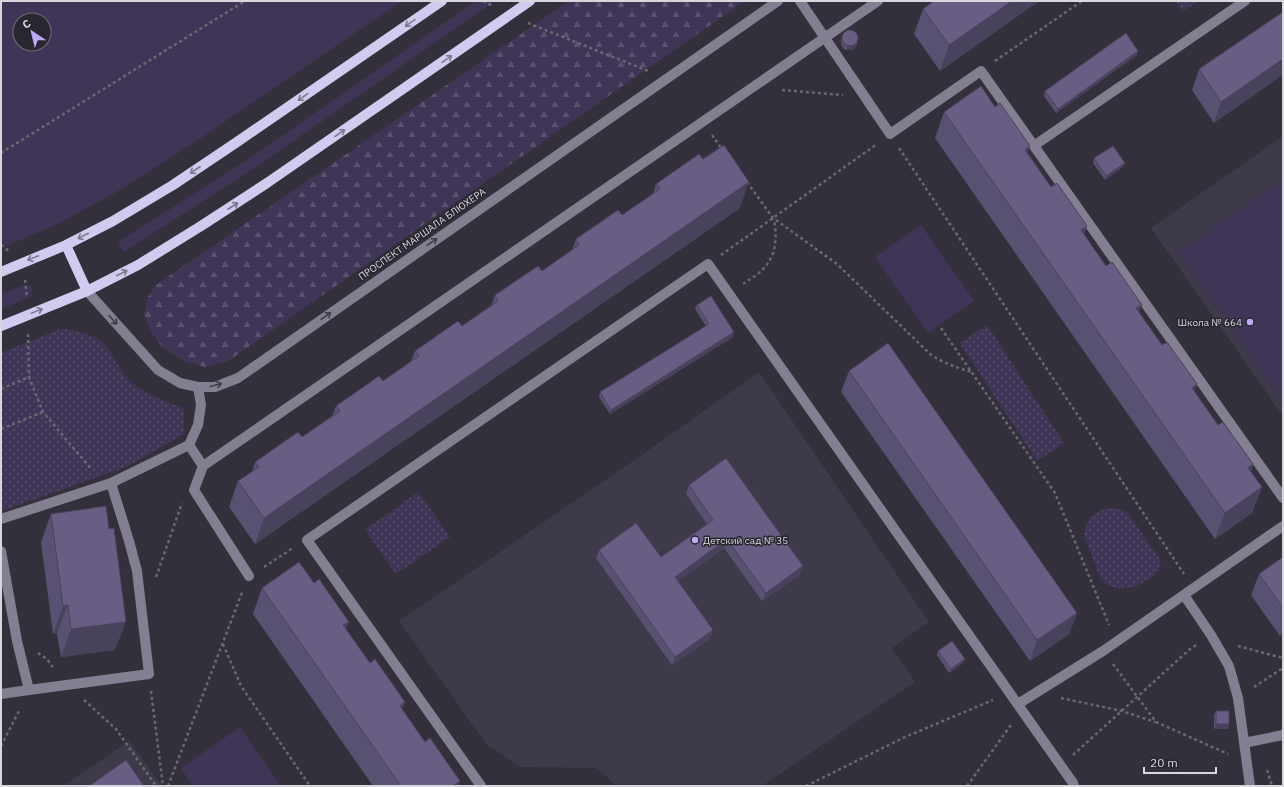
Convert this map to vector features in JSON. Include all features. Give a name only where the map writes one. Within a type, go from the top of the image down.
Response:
[{"type":"main road","points":[[1,272],[66,245],[113,221],[173,185],[442,1]]},
{"type":"main road","points":[[1,326],[87,291],[138,265],[208,222],[274,179],[530,1]]},
{"type":"main road","points":[[66,245],[87,291]]},
{"type":"street","name":"ПРОСПЕКТ МАРШАЛА БЛЮХЕРА","points":[[87,291],[158,370],[180,383],[198,387],[215,386],[238,378],[778,1]]},
{"type":"street","points":[[800,1],[890,134],[981,71],[1035,145],[1283,498]]},
{"type":"street","points":[[249,576],[194,490],[203,466],[878,1]]},
{"type":"street","points":[[1035,145],[1245,1]]},
{"type":"street","points":[[481,786],[307,540],[708,264],[1074,786]]},
{"type":"street","points":[[1,519],[107,484],[189,445],[198,425],[201,405],[198,387]]},
{"type":"street","points":[[189,445],[203,466]]},
{"type":"street","points":[[1,694],[150,674],[137,571],[129,541],[107,484]]},
{"type":"street","points":[[1020,708],[1035,693],[1103,651],[1283,526]]},
{"type":"street","points":[[1,551],[17,641],[29,690]]},
{"type":"street","points":[[1184,595],[1211,635],[1229,666],[1238,698],[1246,758],[1247,786]]},
{"type":"street","points":[[1244,743],[1283,735]]},
{"type":"path","points":[[1,153],[245,1]]},
{"type":"path","points":[[483,1],[510,15],[666,79]]},
{"type":"path","points":[[981,71],[1082,1]]},
{"type":"path","points":[[755,87],[865,97]]},
{"type":"path","points":[[703,122],[726,154]]},
{"type":"path","points":[[708,264],[890,134],[1193,588]]},
{"type":"path","points":[[745,180],[774,218],[837,264],[930,354],[940,361],[972,372]]},
{"type":"path","points":[[730,295],[764,268],[771,258],[775,245],[776,230],[774,218]]},
{"type":"path","points":[[941,328],[1055,493],[1116,642]]},
{"type":"path","points":[[1,389],[29,378],[43,412],[107,484]]},
{"type":"path","points":[[1,429],[43,412]]},
{"type":"path","points":[[156,578],[184,497],[194,490]]},
{"type":"path","points":[[168,786],[249,576],[307,540]]},
{"type":"path","points":[[1061,766],[1190,649],[1211,635],[1240,646],[1283,658]]},
{"type":"path","points":[[17,641],[47,659],[68,686],[116,729],[156,786]]},
{"type":"path","points":[[223,644],[241,686],[310,786]]},
{"type":"path","points":[[1103,651],[1156,722]]},
{"type":"path","points":[[1238,698],[1283,668]]},
{"type":"path","points":[[150,674],[163,786]]},
{"type":"path","points":[[1,746],[29,690]]},
{"type":"path","points":[[806,786],[905,737],[1010,693]]},
{"type":"path","points":[[1035,693],[1122,711],[1156,722],[1233,757],[1246,758]]},
{"type":"path","points":[[967,786],[1020,708]]},
{"type":"shaded area","name":"Школа № 664","points":[[1283,136],[1283,416],[1151,228]]},
{"type":"shaded area","name":"Детский сад № 35","points":[[759,372],[929,622],[892,648],[915,682],[762,786],[617,786],[596,768],[520,767],[486,744],[399,621],[636,459]]},
{"type":"shaded area","points":[[129,741],[162,786],[63,786]]},
{"type":"green space","points":[[1,1],[402,1],[195,142],[120,190],[56,225],[1,248]]},
{"type":"green space","points":[[476,1],[495,1],[259,165],[124,252],[118,242],[253,156]]},
{"type":"green space","points":[[569,1],[745,1],[228,361],[205,367],[184,361],[163,348],[151,332],[144,314],[148,297],[156,285]]},
{"type":"green space","points":[[1175,1],[1198,1],[1182,12]]},
{"type":"green space","name":"Школа № 664","points":[[1283,179],[1283,401],[1179,253]]},
{"type":"green space","points":[[921,225],[974,301],[928,333],[875,257]]},
{"type":"green space","points":[[24,285],[29,285],[32,288],[33,293],[30,297],[1,309],[1,294]]},
{"type":"green space","points":[[987,325],[1064,443],[1037,461],[960,343]]},
{"type":"green space","points":[[61,329],[72,330],[93,336],[105,345],[124,375],[141,390],[184,408],[184,434],[126,467],[1,511],[1,353]]},
{"type":"green space","points":[[418,492],[450,537],[396,574],[365,530]]},
{"type":"green space","points":[[1114,508],[1127,512],[1161,561],[1159,570],[1150,579],[1136,586],[1121,589],[1109,586],[1100,578],[1084,535],[1086,525],[1092,516],[1103,509]]},
{"type":"green space","points":[[240,727],[281,786],[193,786],[181,768]]},
{"type":"building","points":[[934,1],[1012,1],[949,45],[923,9]]},
{"type":"building","points":[[1283,12],[1283,59],[1221,102],[1199,69]]},
{"type":"building","points":[[850,30],[856,32],[858,38],[856,44],[850,46],[844,44],[842,38],[844,32]]},
{"type":"building","points":[[1126,33],[1138,51],[1058,109],[1045,91]]},
{"type":"building","points":[[981,86],[995,107],[1000,103],[1030,146],[1025,150],[1051,187],[1057,183],[1087,226],[1081,230],[1106,266],[1112,262],[1142,305],[1136,308],[1162,345],[1167,342],[1197,384],[1192,388],[1218,425],[1223,422],[1253,464],[1248,468],[1262,487],[1225,513],[944,112]]},
{"type":"building","points":[[724,145],[749,182],[264,518],[238,481],[259,467],[255,462],[298,432],[302,437],[340,411],[336,406],[379,376],[383,381],[419,356],[415,351],[458,321],[462,326],[498,301],[495,295],[538,266],[542,271],[579,245],[576,239],[618,210],[622,215],[660,189],[656,184],[699,154],[703,159]]},
{"type":"building","points":[[1113,146],[1125,163],[1106,176],[1094,158]]},
{"type":"building","points":[[711,296],[734,332],[611,410],[600,392],[709,324],[697,305]]},
{"type":"building","points":[[888,343],[1077,613],[1037,640],[849,371]]},
{"type":"building","points":[[726,458],[803,566],[766,593],[727,539],[675,577],[713,630],[675,657],[599,550],[636,523],[661,557],[713,520],[689,485]]},
{"type":"building","points":[[106,506],[109,529],[114,528],[126,622],[71,629],[68,605],[63,606],[51,514]]},
{"type":"building","points":[[1283,557],[1283,608],[1259,574]]},
{"type":"building","points":[[299,562],[314,583],[319,579],[349,622],[343,625],[370,663],[375,659],[405,702],[400,706],[425,742],[430,738],[460,781],[454,785],[455,786],[401,786],[262,588]]},
{"type":"building","points":[[952,641],[965,659],[951,669],[938,651]]},
{"type":"building","points":[[1216,711],[1229,711],[1229,724],[1216,724]]},
{"type":"building","points":[[126,760],[144,786],[89,786]]},
{"type":"place","name":"Школа № 664","points":[[1250,322]]},
{"type":"place","name":"Детский сад № 35","points":[[695,540]]}]
